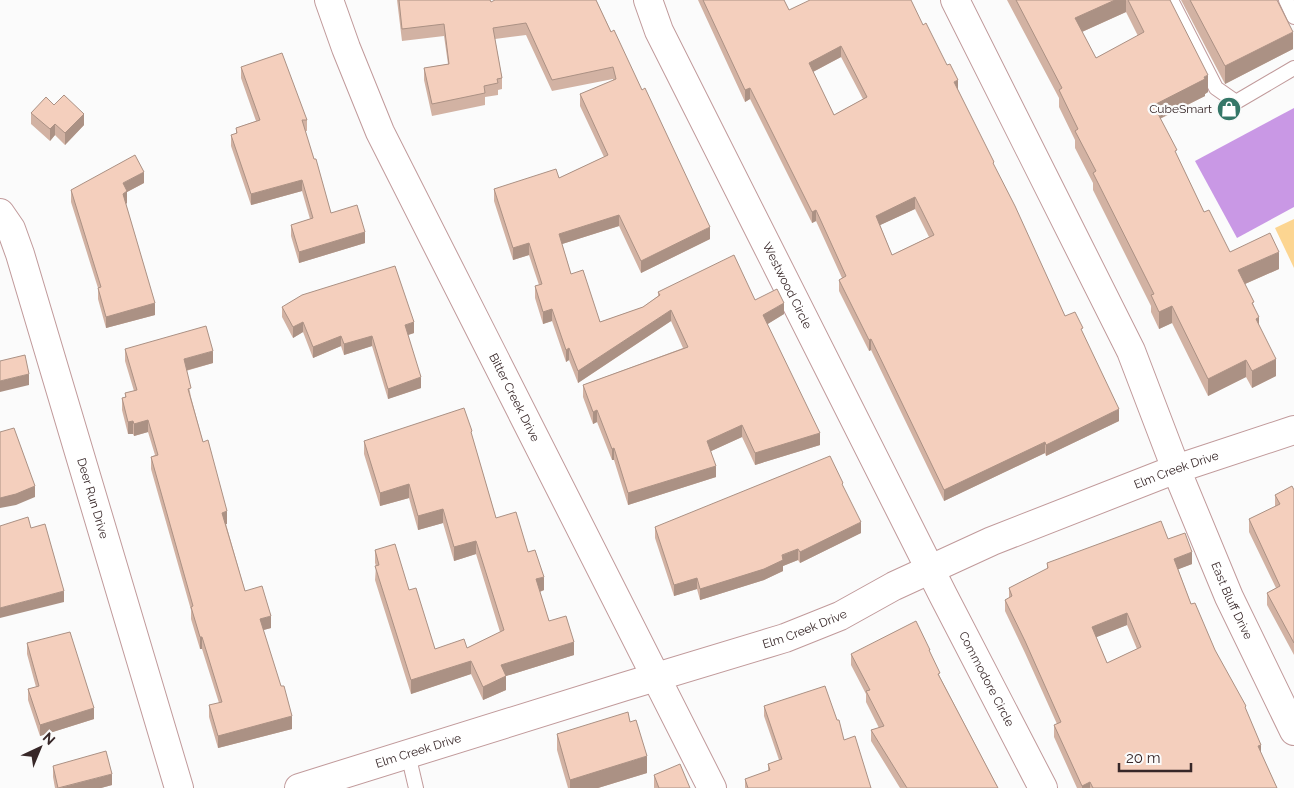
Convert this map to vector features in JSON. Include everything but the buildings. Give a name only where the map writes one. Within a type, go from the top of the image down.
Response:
[{"type":"street","name":"Bitter Creek Drive","points":[[329,0],[380,132],[712,788]]},
{"type":"street","name":"Westwood Circle","points":[[648,0],[659,31],[930,568]]},
{"type":"street","points":[[955,0],[1131,351],[1176,469]]},
{"type":"street","name":"Deer Run Drive","points":[[0,213],[11,230],[20,254],[179,788]]},
{"type":"street","name":"Elm Creek Drive","points":[[298,788],[786,638],[840,616],[930,568],[992,541],[1176,469],[1294,430]]},
{"type":"street","name":"East Bluff Drive","points":[[1176,469],[1229,597],[1293,728]]},
{"type":"street","name":"Commodore Circle","points":[[930,568],[1043,788]]},
{"type":"lane","points":[[1172,0],[1216,88],[1236,102],[1294,68]]},
{"type":"lane","points":[[1286,0],[1294,17]]},
{"type":"lane","points":[[408,754],[416,788]]},
{"type":"shaded area","points":[[1294,108],[1294,207],[1237,238],[1195,161]]},
{"type":"shaded area","points":[[1294,219],[1294,268],[1275,228]]},
{"type":"place","name":"CubeSmart","points":[[1229,109]]}]
